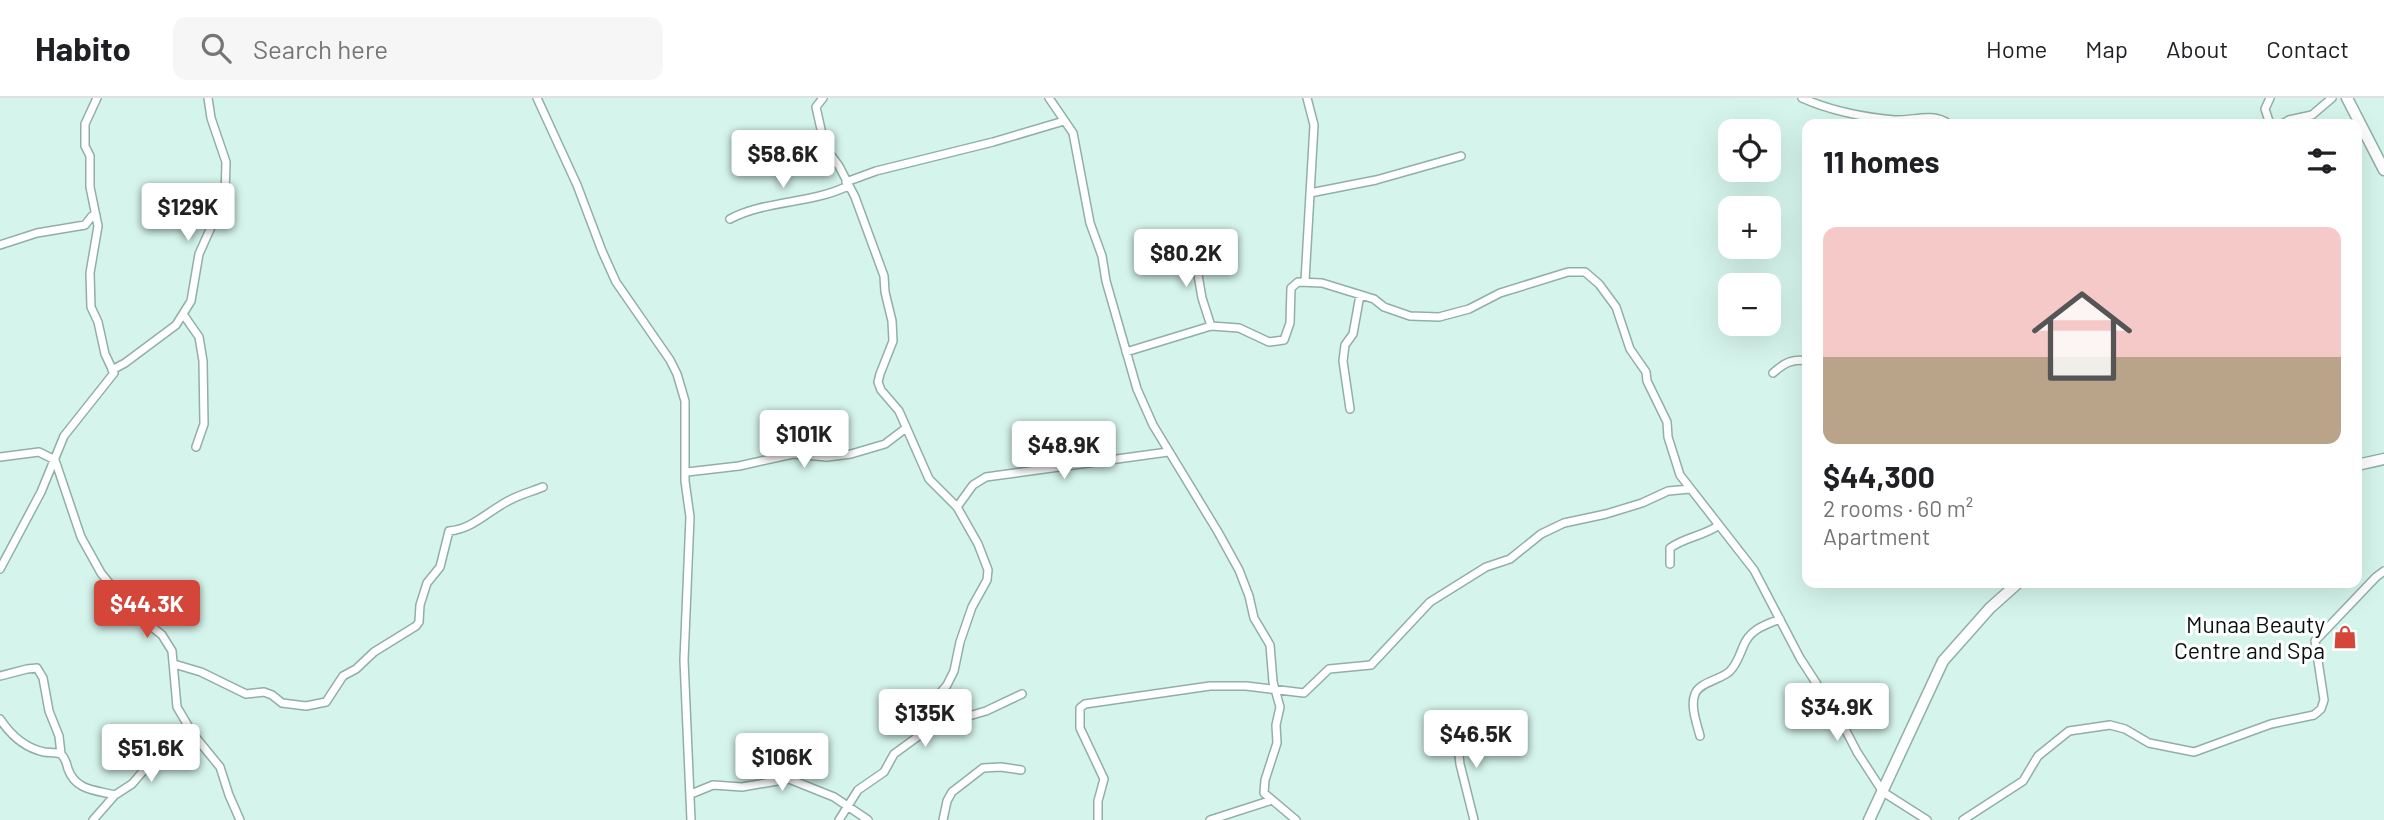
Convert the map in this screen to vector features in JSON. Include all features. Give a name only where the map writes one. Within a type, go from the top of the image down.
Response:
[{"type":"street","points":[[0,569],[24,527],[64,436],[114,373],[104,354],[98,322],[91,307],[90,273],[98,226],[90,187],[90,156],[85,146],[85,124],[97,98]]},
{"type":"street","points":[[112,370],[176,325],[191,301],[199,254],[225,196],[226,162],[211,118],[208,98]]},
{"type":"street","points":[[537,98],[577,185],[601,251],[616,282],[646,323],[677,374],[685,401],[685,481],[690,517],[684,660],[691,820]]},
{"type":"street","points":[[822,98],[816,107],[825,147],[839,166],[855,197],[884,276],[893,341],[878,382],[881,390],[899,411],[929,479],[957,507],[981,551],[989,574],[972,607],[954,671],[936,698],[931,727]]},
{"type":"street","points":[[1049,98],[1073,133],[1090,223],[1102,257],[1106,281],[1137,389],[1168,452],[1239,570],[1254,618],[1270,645],[1280,706],[1276,725],[1277,743],[1265,780],[1264,793],[1296,820]]},
{"type":"street","points":[[1305,281],[1314,125],[1307,98]]},
{"type":"street","points":[[1802,98],[1823,107],[1889,119]]},
{"type":"street","points":[[2268,119],[2264,109],[2270,98]]},
{"type":"street","points":[[2293,119],[2312,114],[2332,98]]},
{"type":"street","points":[[2347,98],[2358,119]]},
{"type":"street","points":[[1910,119],[1939,119]]},
{"type":"street","points":[[730,219],[743,212],[831,193],[876,171],[1064,121]]},
{"type":"street","points":[[2362,127],[2384,170]]},
{"type":"street","points":[[1310,193],[1376,180],[1461,156]]},
{"type":"street","points":[[0,245],[37,233],[85,225],[96,215]]},
{"type":"street","points":[[1193,246],[1210,326]]},
{"type":"street","points":[[1126,352],[1210,326],[1239,328],[1269,342],[1284,340],[1290,323],[1291,288],[1294,284],[1305,281],[1322,283],[1374,299],[1384,307],[1410,316],[1439,317],[1469,309],[1500,293],[1568,272],[1585,272],[1599,284],[1616,307],[1630,349],[1646,372],[1647,381],[1667,422],[1674,462],[1690,489],[1754,570],[1800,658],[1883,792],[1927,820]]},
{"type":"street","points":[[1350,409],[1343,361],[1345,345],[1353,334],[1360,295]]},
{"type":"street","points":[[183,314],[199,337],[204,361],[204,424],[196,447]]},
{"type":"street","points":[[1773,373],[1783,364],[1802,360]]},
{"type":"street","points":[[687,472],[725,469],[793,454],[827,457],[850,454],[885,444],[906,428]]},
{"type":"street","points":[[0,457],[40,452],[55,460],[75,521],[101,573],[131,610],[162,635],[172,651],[177,707],[193,734],[220,767],[240,820]]},
{"type":"street","points":[[957,507],[973,485],[986,477],[1168,452]]},
{"type":"street","points":[[2362,463],[2384,459]]},
{"type":"street","points":[[174,664],[201,672],[246,694],[264,692],[282,703],[306,706],[326,702],[343,676],[419,622],[419,605],[427,583],[440,567],[449,531],[459,530],[482,519],[512,499],[543,487]]},
{"type":"street","points":[[1098,820],[1098,801],[1104,779],[1080,729],[1080,708],[1086,704],[1210,686],[1246,686],[1304,693],[1328,669],[1371,665],[1430,602],[1486,568],[1510,559],[1541,534],[1564,523],[1642,503],[1668,491],[1690,489]]},
{"type":"street","points":[[1670,564],[1670,548],[1678,542],[1710,532],[1719,525]]},
{"type":"street","points":[[1963,820],[2023,781],[2038,756],[2069,731],[2109,725],[2125,729],[2149,743],[2194,752],[2271,724],[2314,715],[2321,709],[2324,700],[2315,642],[2384,570]]},
{"type":"street","points":[[1869,820],[1943,661],[1990,608],[2012,588]]},
{"type":"street","points":[[1700,736],[1694,701],[1697,690],[1732,670],[1744,643],[1754,631],[1780,619]]},
{"type":"street","points":[[0,676],[27,668],[37,668],[43,678],[49,711],[59,736],[61,754],[69,771],[79,784],[91,791],[115,794]]},
{"type":"street","points":[[839,820],[858,790],[884,772],[894,754],[931,727],[986,711],[1021,694]]},
{"type":"street","points":[[0,719],[7,729],[32,748],[61,754]]},
{"type":"street","points":[[1455,720],[1460,764],[1474,820]]},
{"type":"street","points":[[93,820],[115,794],[132,784],[159,753],[193,734]]},
{"type":"street","points":[[943,820],[952,792],[975,773],[992,766],[1021,770]]},
{"type":"street","points":[[691,794],[713,785],[743,787],[789,779],[834,797],[868,820]]},
{"type":"street","points":[[1210,820],[1272,800]]},
{"type":"place","name":"Munaa Beauty Centre and Spa","points":[[2345,637]]}]
